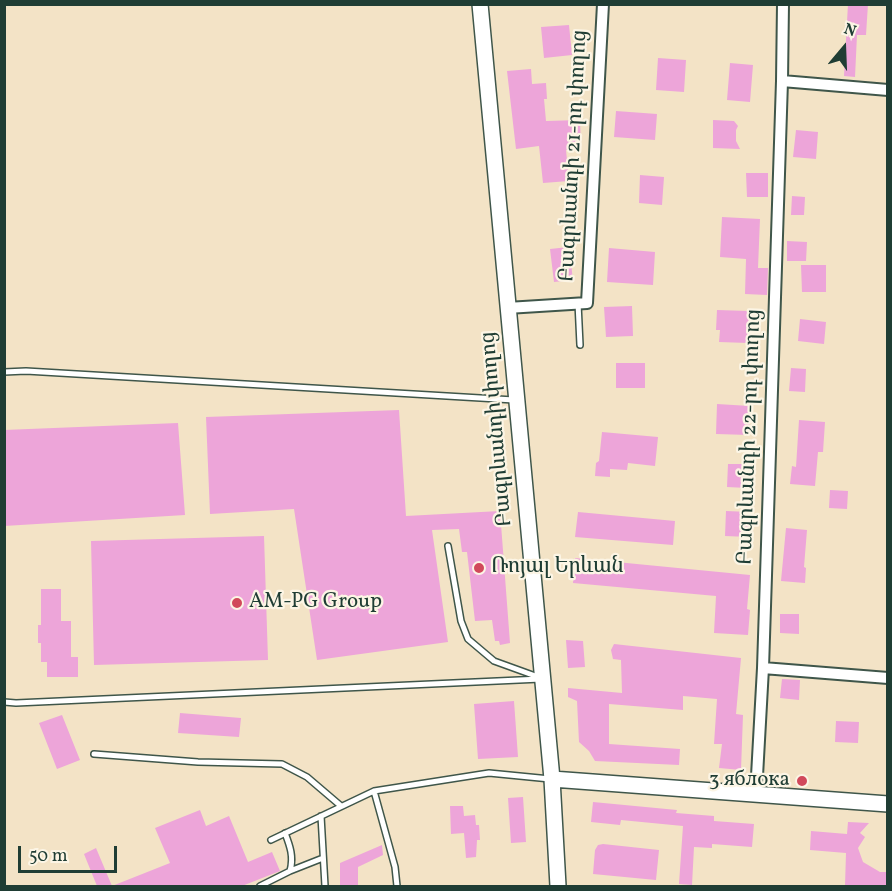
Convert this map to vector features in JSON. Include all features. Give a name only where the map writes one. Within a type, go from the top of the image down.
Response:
[{"type":"main road","name":"Բագրևանդի փողոց","points":[[480,4],[552,779],[558,886]]},
{"type":"main road","points":[[552,779],[888,804]]},
{"type":"street","name":"Բագրևանդի 21-րդ փողոց","points":[[507,308],[587,303],[603,4]]},
{"type":"street","name":"Բագրևանդի 22-րդ փողոց","points":[[756,794],[763,668],[783,4]]},
{"type":"street","points":[[782,81],[888,90]]},
{"type":"street","points":[[763,668],[888,678]]},
{"type":"lane","points":[[578,303],[580,345]]},
{"type":"lane","points":[[4,372],[26,371],[360,393],[516,400]]},
{"type":"lane","points":[[448,546],[460,621],[468,639],[495,661],[542,678]]},
{"type":"lane","points":[[4,702],[542,678]]},
{"type":"lane","points":[[94,754],[198,762],[282,764],[307,777],[341,806]]},
{"type":"lane","points":[[271,840],[374,790],[489,773],[552,779]]},
{"type":"lane","points":[[374,790],[397,886]]},
{"type":"lane","points":[[321,816],[325,886]]},
{"type":"lane","points":[[285,833],[291,847],[290,871]]},
{"type":"lane","points":[[260,886],[323,858]]},
{"type":"building","points":[[848,4],[868,4],[866,35],[857,35],[855,77],[844,76]]},
{"type":"building","points":[[569,25],[572,55],[544,58],[541,27]]},
{"type":"building","points":[[658,58],[686,60],[684,92],[656,90]]},
{"type":"building","points":[[730,63],[753,65],[750,102],[727,100]]},
{"type":"building","points":[[531,69],[532,84],[546,83],[547,99],[544,99],[546,121],[580,120],[581,149],[566,150],[569,181],[543,183],[539,146],[516,149],[507,71]]},
{"type":"building","points":[[616,111],[657,114],[655,140],[614,137]]},
{"type":"building","points":[[713,120],[734,121],[738,126],[736,141],[740,149],[713,148]]},
{"type":"building","points":[[796,130],[818,132],[816,159],[793,157]]},
{"type":"building","points":[[746,173],[768,173],[768,197],[747,197]]},
{"type":"building","points":[[640,175],[664,177],[662,205],[639,203]]},
{"type":"building","points":[[792,196],[805,197],[804,215],[791,215]]},
{"type":"building","points":[[722,217],[760,219],[758,268],[768,268],[767,295],[745,294],[746,259],[720,257]]},
{"type":"building","points":[[787,241],[807,242],[806,261],[787,261]]},
{"type":"building","points":[[569,247],[573,280],[554,282],[550,249]]},
{"type":"building","points":[[609,248],[655,252],[653,285],[607,282]]},
{"type":"building","points":[[801,265],[826,265],[826,292],[802,292]]},
{"type":"building","points":[[632,306],[633,336],[606,337],[604,307]]},
{"type":"building","points":[[717,310],[749,311],[748,343],[719,342],[720,330],[716,330]]},
{"type":"building","points":[[800,319],[826,322],[824,344],[798,341]]},
{"type":"building","points":[[616,363],[645,363],[645,388],[616,388]]},
{"type":"building","points":[[791,368],[806,369],[805,392],[789,391]]},
{"type":"building","points":[[717,404],[750,406],[749,435],[716,434]]},
{"type":"building","points":[[399,410],[406,516],[500,511],[510,643],[500,645],[499,641],[495,641],[492,620],[475,621],[467,552],[462,552],[459,529],[432,530],[448,642],[317,660],[294,509],[210,514],[206,417]]},
{"type":"building","points":[[799,420],[825,422],[823,452],[818,452],[815,486],[790,484],[792,466],[796,467]]},
{"type":"building","points":[[178,423],[185,515],[4,526],[4,430]]},
{"type":"building","points":[[602,432],[658,437],[655,466],[628,463],[627,470],[610,469],[610,477],[595,476]]},
{"type":"building","points":[[728,464],[748,464],[747,488],[727,487]]},
{"type":"building","points":[[830,490],[848,491],[847,509],[829,508]]},
{"type":"building","points":[[726,511],[750,512],[749,537],[725,536]]},
{"type":"building","points":[[578,512],[675,521],[673,545],[575,537]]},
{"type":"building","points":[[786,528],[807,530],[805,583],[781,581]]},
{"type":"building","points":[[264,536],[268,660],[94,665],[91,541]]},
{"type":"building","points":[[575,558],[750,575],[747,609],[750,610],[748,635],[714,633],[716,596],[573,583]]},
{"type":"building","points":[[41,589],[61,589],[61,621],[71,621],[71,657],[78,657],[78,677],[47,677],[47,662],[41,662],[41,643],[38,643],[38,625],[41,625]]},
{"type":"building","points":[[780,614],[799,614],[799,634],[780,633]]},
{"type":"building","points":[[566,640],[583,641],[585,667],[568,668]]},
{"type":"building","points":[[614,644],[741,658],[736,714],[743,715],[741,770],[719,768],[722,744],[714,744],[717,699],[683,696],[683,710],[609,704],[609,744],[680,749],[679,765],[595,761],[589,751],[579,742],[577,701],[568,697],[568,688],[622,693],[621,660],[613,659],[611,650]]},
{"type":"building","points":[[782,679],[800,680],[799,700],[780,698]]},
{"type":"building","points":[[514,701],[518,757],[478,759],[474,704]]},
{"type":"building","points":[[180,713],[241,718],[239,737],[178,733]]},
{"type":"building","points":[[62,715],[80,760],[57,769],[39,723]]},
{"type":"building","points":[[836,721],[859,722],[858,743],[835,742]]},
{"type":"building","points":[[523,797],[526,842],[511,843],[508,798]]},
{"type":"building","points":[[593,802],[677,810],[676,813],[714,816],[714,821],[754,824],[752,847],[712,844],[712,848],[694,847],[692,885],[679,884],[683,826],[621,820],[620,825],[591,822]]},
{"type":"building","points":[[450,806],[463,806],[464,816],[475,815],[476,825],[479,825],[480,840],[477,840],[476,857],[466,858],[464,833],[451,834]]},
{"type":"building","points":[[200,810],[206,826],[229,816],[248,862],[272,852],[280,871],[242,886],[112,886],[170,863],[155,828]]},
{"type":"building","points":[[848,822],[869,823],[860,833],[865,837],[858,848],[863,862],[880,872],[888,872],[888,886],[845,886],[846,853],[810,850],[811,831],[847,834]]},
{"type":"building","points":[[382,845],[383,855],[358,867],[358,886],[340,886],[340,863]]},
{"type":"building","points":[[598,845],[659,850],[656,880],[593,874],[595,850]]},
{"type":"building","points":[[96,848],[112,886],[97,886],[84,854]]},
{"type":"place","name":"Ռոյալ Երևան","points":[[479,568]]},
{"type":"place","name":"AM-PG Group","points":[[237,603]]},
{"type":"place","name":"3 яблока","points":[[802,781]]}]
